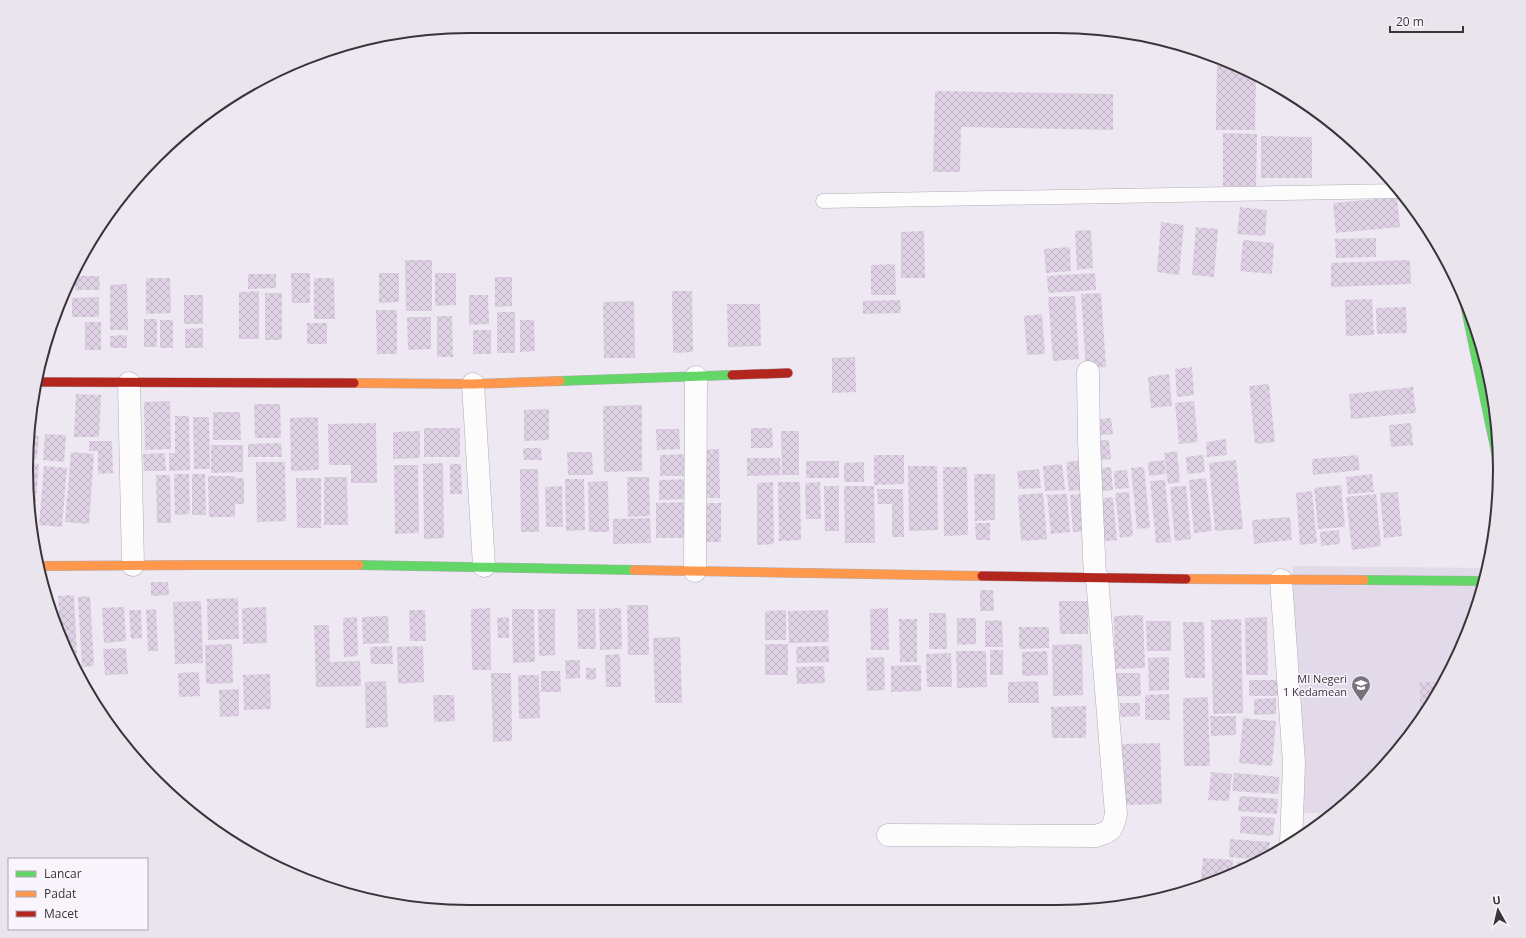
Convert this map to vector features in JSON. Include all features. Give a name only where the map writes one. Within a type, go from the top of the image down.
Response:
[{"type":"main road","points":[[1470,330],[1491,427]]},
{"type":"main road","points":[[41,382],[473,384],[788,373]]},
{"type":"main road","points":[[44,566],[484,566],[695,571],[1281,580],[1478,581]]},
{"type":"street","points":[[888,835],[1096,836],[1108,832],[1113,828],[1116,814],[1096,577],[1090,464],[1088,372]]},
{"type":"street","points":[[695,571],[696,377]]},
{"type":"street","points":[[129,383],[133,565]]},
{"type":"street","points":[[473,384],[484,566]]},
{"type":"street","points":[[1281,580],[1294,763],[1291,837]]},
{"type":"lane","points":[[823,201],[1392,191]]},
{"type":"shaded area","name":"MI Negeri 1 Kedamean","points":[[1293,566],[1482,568],[1470,609],[1448,662],[1420,711],[1403,734],[1365,777],[1324,813],[1288,813]]},
{"type":"building","points":[[1217,63],[1256,81],[1255,130],[1216,130]]},
{"type":"building","points":[[935,91],[1113,94],[1113,130],[961,127],[960,172],[933,172]]},
{"type":"building","points":[[1223,133],[1257,134],[1256,187],[1223,186]]},
{"type":"building","points":[[1261,136],[1312,137],[1312,178],[1261,178]]},
{"type":"building","points":[[1397,197],[1400,227],[1336,233],[1333,203]]},
{"type":"building","points":[[1240,207],[1267,210],[1265,236],[1237,234]]},
{"type":"building","points":[[1161,222],[1184,225],[1179,275],[1157,272]]},
{"type":"building","points":[[1196,227],[1218,229],[1214,277],[1192,275]]},
{"type":"building","points":[[1091,230],[1093,268],[1077,270],[1075,231]]},
{"type":"building","points":[[924,231],[925,278],[901,278],[901,232]]},
{"type":"building","points":[[1376,238],[1376,257],[1336,258],[1335,239]]},
{"type":"building","points":[[1243,240],[1274,243],[1272,274],[1240,271]]},
{"type":"building","points":[[1070,247],[1071,271],[1046,273],[1044,249]]},
{"type":"building","points":[[405,260],[432,260],[432,311],[406,311]]},
{"type":"building","points":[[1410,260],[1411,284],[1331,287],[1331,263]]},
{"type":"building","points":[[895,264],[896,295],[871,295],[871,265]]},
{"type":"building","points":[[291,273],[310,273],[310,303],[292,303]]},
{"type":"building","points":[[379,273],[399,273],[399,302],[379,303]]},
{"type":"building","points":[[435,273],[456,273],[456,305],[435,306]]},
{"type":"building","points":[[1095,273],[1096,290],[1048,293],[1047,276]]},
{"type":"building","points":[[248,274],[276,274],[276,288],[248,289]]},
{"type":"building","points":[[78,276],[99,276],[100,290],[75,290],[75,282]]},
{"type":"building","points":[[495,277],[512,277],[512,306],[495,307]]},
{"type":"building","points":[[146,278],[170,278],[171,313],[146,314]]},
{"type":"building","points":[[314,278],[334,278],[335,319],[314,319]]},
{"type":"building","points":[[127,284],[128,330],[110,330],[110,285]]},
{"type":"building","points":[[259,291],[259,339],[239,339],[239,292]]},
{"type":"building","points":[[672,291],[692,291],[693,352],[673,353]]},
{"type":"building","points":[[265,293],[282,293],[282,340],[265,340]]},
{"type":"building","points":[[1101,293],[1106,367],[1086,369],[1081,294]]},
{"type":"building","points":[[184,295],[203,295],[203,324],[184,324]]},
{"type":"building","points":[[469,295],[488,295],[489,324],[469,325]]},
{"type":"building","points":[[1075,296],[1079,359],[1053,361],[1048,297]]},
{"type":"building","points":[[99,297],[99,317],[72,317],[72,298]]},
{"type":"building","points":[[1372,299],[1374,335],[1346,336],[1345,300]]},
{"type":"building","points":[[900,300],[901,313],[863,314],[863,301]]},
{"type":"building","points":[[634,301],[635,358],[604,358],[603,302]]},
{"type":"building","points":[[727,304],[760,304],[761,346],[728,347]]},
{"type":"building","points":[[1406,307],[1407,333],[1377,334],[1376,308]]},
{"type":"building","points":[[376,310],[397,310],[397,354],[377,354]]},
{"type":"building","points":[[497,312],[515,312],[515,353],[497,353]]},
{"type":"building","points":[[1042,314],[1045,354],[1027,355],[1024,316]]},
{"type":"building","points":[[437,316],[452,316],[453,357],[437,357]]},
{"type":"building","points":[[407,317],[431,317],[431,349],[408,350]]},
{"type":"building","points":[[144,319],[157,319],[157,347],[144,347]]},
{"type":"building","points":[[160,320],[173,320],[173,348],[160,348]]},
{"type":"building","points":[[520,320],[534,320],[535,351],[520,352]]},
{"type":"building","points":[[85,322],[101,322],[101,350],[85,350]]},
{"type":"building","points":[[307,323],[327,323],[327,344],[307,344]]},
{"type":"building","points":[[203,328],[203,348],[185,348],[185,329]]},
{"type":"building","points":[[473,330],[491,330],[491,354],[473,354]]},
{"type":"building","points":[[127,335],[127,348],[110,348],[110,336]]},
{"type":"building","points":[[855,357],[856,392],[832,393],[832,358]]},
{"type":"building","points":[[1192,367],[1194,395],[1177,397],[1175,369]]},
{"type":"building","points":[[1169,374],[1172,406],[1151,408],[1148,377]]},
{"type":"building","points":[[1269,384],[1275,442],[1255,444],[1249,386]]},
{"type":"building","points":[[1413,387],[1416,413],[1351,419],[1349,394]]},
{"type":"building","points":[[76,394],[101,395],[99,437],[74,437]]},
{"type":"building","points":[[170,401],[171,449],[145,450],[144,402]]},
{"type":"building","points":[[1194,401],[1198,442],[1179,444],[1175,403]]},
{"type":"building","points":[[254,404],[280,404],[281,438],[255,438]]},
{"type":"building","points":[[642,405],[642,471],[604,472],[603,406]]},
{"type":"building","points":[[549,409],[549,440],[524,441],[524,410]]},
{"type":"building","points":[[213,412],[240,412],[241,440],[213,440]]},
{"type":"building","points":[[175,416],[189,416],[190,470],[169,471],[169,453],[175,453]]},
{"type":"building","points":[[193,417],[209,417],[210,469],[194,469]]},
{"type":"building","points":[[318,417],[319,470],[291,471],[290,418]]},
{"type":"building","points":[[1111,418],[1113,434],[1092,436],[1091,420]]},
{"type":"building","points":[[376,423],[377,483],[351,483],[351,465],[329,465],[328,424]]},
{"type":"building","points":[[1411,423],[1413,445],[1391,447],[1389,425]]},
{"type":"building","points":[[424,428],[460,428],[460,457],[424,457]]},
{"type":"building","points":[[751,428],[772,428],[773,448],[751,448]]},
{"type":"building","points":[[656,429],[679,429],[680,449],[657,450]]},
{"type":"building","points":[[420,431],[420,458],[393,459],[393,432]]},
{"type":"building","points":[[781,431],[799,431],[799,475],[782,475]]},
{"type":"building","points":[[45,434],[66,435],[64,462],[43,460]]},
{"type":"building","points":[[34,436],[39,436],[37,459],[33,459]]},
{"type":"building","points":[[1226,439],[1227,455],[1207,457],[1206,442]]},
{"type":"building","points":[[1109,440],[1111,459],[1096,461],[1094,441]]},
{"type":"building","points":[[89,441],[112,441],[113,473],[98,474],[98,451],[89,451]]},
{"type":"building","points":[[281,443],[282,457],[248,457],[248,444]]},
{"type":"building","points":[[211,445],[243,445],[243,472],[211,473]]},
{"type":"building","points":[[523,448],[541,448],[542,460],[524,460]]},
{"type":"building","points":[[719,449],[720,498],[696,498],[696,450]]},
{"type":"building","points":[[1177,451],[1180,482],[1168,484],[1164,453]]},
{"type":"building","points":[[71,452],[94,454],[89,524],[65,522]]},
{"type":"building","points":[[567,452],[592,452],[593,475],[568,475]]},
{"type":"building","points":[[165,453],[166,471],[144,471],[143,454]]},
{"type":"building","points":[[694,454],[694,476],[660,476],[660,455]]},
{"type":"building","points":[[874,455],[904,455],[904,484],[874,485]]},
{"type":"building","points":[[1203,455],[1205,472],[1187,474],[1186,457]]},
{"type":"building","points":[[1358,455],[1360,470],[1313,475],[1312,459]]},
{"type":"building","points":[[747,458],[780,458],[781,475],[747,476]]},
{"type":"building","points":[[1086,460],[1088,489],[1069,491],[1066,462]]},
{"type":"building","points":[[1164,460],[1166,474],[1149,476],[1148,462]]},
{"type":"building","points":[[1236,460],[1243,529],[1215,531],[1209,463]]},
{"type":"building","points":[[806,461],[839,461],[839,478],[806,478]]},
{"type":"building","points":[[256,462],[285,462],[286,521],[257,522]]},
{"type":"building","points":[[864,462],[864,482],[844,482],[844,463]]},
{"type":"building","points":[[443,463],[444,538],[424,539],[423,464]]},
{"type":"building","points":[[33,464],[39,464],[35,509]]},
{"type":"building","points":[[450,464],[461,464],[462,494],[450,494]]},
{"type":"building","points":[[1062,464],[1065,490],[1045,491],[1043,466]]},
{"type":"building","points":[[394,465],[418,465],[419,533],[395,534]]},
{"type":"building","points":[[44,466],[67,468],[62,527],[39,525]]},
{"type":"building","points":[[908,466],[937,466],[938,530],[909,531]]},
{"type":"building","points":[[943,467],[967,467],[968,535],[944,536]]},
{"type":"building","points":[[1111,467],[1113,490],[1095,492],[1093,469]]},
{"type":"building","points":[[1144,467],[1150,528],[1137,529],[1131,468]]},
{"type":"building","points":[[520,469],[538,469],[539,532],[521,532]]},
{"type":"building","points":[[1039,469],[1041,488],[1019,489],[1017,471]]},
{"type":"building","points":[[1127,470],[1129,488],[1115,489],[1114,471]]},
{"type":"building","points":[[174,474],[189,474],[190,514],[175,515]]},
{"type":"building","points":[[192,474],[205,474],[206,515],[192,515]]},
{"type":"building","points":[[974,474],[995,474],[995,520],[975,521]]},
{"type":"building","points":[[1372,474],[1374,492],[1348,494],[1346,477]]},
{"type":"building","points":[[156,475],[170,475],[171,523],[157,523]]},
{"type":"building","points":[[208,476],[235,476],[235,478],[244,478],[244,504],[235,504],[235,517],[209,517]]},
{"type":"building","points":[[324,477],[347,477],[348,525],[324,525]]},
{"type":"building","points":[[627,477],[649,477],[650,516],[628,517]]},
{"type":"building","points":[[296,478],[321,478],[321,528],[297,528]]},
{"type":"building","points":[[1206,478],[1212,531],[1194,533],[1189,480]]},
{"type":"building","points":[[565,479],[584,479],[585,530],[566,531]]},
{"type":"building","points":[[694,479],[694,499],[659,500],[659,480]]},
{"type":"building","points":[[1165,480],[1171,542],[1156,543],[1150,481]]},
{"type":"building","points":[[608,481],[609,532],[589,532],[588,482]]},
{"type":"building","points":[[773,482],[774,544],[757,545],[757,483]]},
{"type":"building","points":[[778,482],[800,482],[801,540],[779,541]]},
{"type":"building","points":[[820,482],[821,519],[806,519],[805,483]]},
{"type":"building","points":[[1341,485],[1345,527],[1318,529],[1314,488]]},
{"type":"building","points":[[562,486],[563,527],[546,527],[545,487]]},
{"type":"building","points":[[824,486],[839,486],[839,531],[825,531]]},
{"type":"building","points":[[844,486],[874,486],[875,543],[845,543]]},
{"type":"building","points":[[1186,486],[1191,539],[1175,541],[1170,487]]},
{"type":"building","points":[[877,489],[903,489],[904,537],[892,537],[892,504],[878,504]]},
{"type":"building","points":[[1312,491],[1317,543],[1300,545],[1296,493]]},
{"type":"building","points":[[1129,492],[1133,536],[1120,538],[1115,493]]},
{"type":"building","points":[[1398,492],[1402,536],[1384,538],[1380,493]]},
{"type":"building","points":[[1043,493],[1047,539],[1021,541],[1018,495]]},
{"type":"building","points":[[1088,493],[1091,531],[1073,532],[1070,495]]},
{"type":"building","points":[[1067,494],[1070,532],[1051,534],[1047,495]]},
{"type":"building","points":[[1376,494],[1381,546],[1352,550],[1346,497]]},
{"type":"building","points":[[1113,497],[1117,540],[1097,542],[1093,499]]},
{"type":"building","points":[[686,502],[686,538],[656,538],[656,503]]},
{"type":"building","points":[[698,503],[721,503],[721,542],[699,542]]},
{"type":"building","points":[[1290,517],[1292,540],[1254,544],[1252,520]]},
{"type":"building","points":[[650,518],[651,543],[613,544],[613,519]]},
{"type":"building","points":[[975,523],[990,523],[990,540],[976,540]]},
{"type":"building","points":[[1339,530],[1340,544],[1321,546],[1320,532]]},
{"type":"building","points":[[151,582],[168,582],[169,595],[151,596]]},
{"type":"building","points":[[980,590],[993,590],[994,611],[980,611]]},
{"type":"building","points":[[74,595],[77,659],[59,618],[58,596]]},
{"type":"building","points":[[90,596],[94,666],[82,667],[78,597]]},
{"type":"building","points":[[238,598],[239,639],[208,640],[207,599]]},
{"type":"building","points":[[201,601],[203,663],[175,664],[173,602]]},
{"type":"building","points":[[1059,601],[1088,601],[1088,634],[1060,634]]},
{"type":"building","points":[[627,605],[648,605],[649,655],[628,655]]},
{"type":"building","points":[[124,607],[126,641],[104,643],[102,608]]},
{"type":"building","points":[[266,607],[267,643],[243,644],[242,608]]},
{"type":"building","points":[[490,608],[491,670],[472,670],[471,609]]},
{"type":"building","points":[[621,608],[622,649],[600,650],[599,609]]},
{"type":"building","points":[[888,608],[889,650],[871,650],[870,609]]},
{"type":"building","points":[[156,609],[158,651],[148,651],[146,610]]},
{"type":"building","points":[[512,609],[534,609],[535,662],[513,663]]},
{"type":"building","points":[[538,609],[555,609],[555,655],[539,656]]},
{"type":"building","points":[[577,609],[595,609],[596,649],[578,649]]},
{"type":"building","points":[[129,610],[141,610],[142,638],[131,639]]},
{"type":"building","points":[[409,610],[425,610],[426,641],[410,641]]},
{"type":"building","points":[[786,610],[786,640],[765,640],[765,611]]},
{"type":"building","points":[[828,610],[829,642],[789,643],[788,611]]},
{"type":"building","points":[[929,613],[946,613],[947,649],[929,649]]},
{"type":"building","points":[[1143,615],[1145,668],[1115,669],[1114,616]]},
{"type":"building","points":[[388,616],[389,643],[363,644],[362,617]]},
{"type":"building","points":[[357,617],[358,656],[344,657],[343,618]]},
{"type":"building","points":[[509,617],[509,638],[498,638],[497,618]]},
{"type":"building","points":[[1267,617],[1268,675],[1246,675],[1245,618]]},
{"type":"building","points":[[957,618],[976,618],[976,644],[957,645]]},
{"type":"building","points":[[899,619],[917,619],[917,662],[900,662]]},
{"type":"building","points":[[1241,619],[1243,713],[1213,714],[1211,620]]},
{"type":"building","points":[[1002,620],[1003,647],[985,647],[985,621]]},
{"type":"building","points":[[1146,621],[1171,621],[1171,651],[1147,651]]},
{"type":"building","points":[[1183,622],[1204,622],[1205,678],[1185,678]]},
{"type":"building","points":[[314,625],[329,625],[330,662],[360,661],[361,686],[316,687]]},
{"type":"building","points":[[1019,627],[1049,627],[1049,648],[1019,649]]},
{"type":"building","points":[[680,637],[682,703],[655,703],[653,638]]},
{"type":"building","points":[[232,644],[233,683],[206,684],[205,645]]},
{"type":"building","points":[[765,644],[788,644],[788,675],[765,675]]},
{"type":"building","points":[[1082,644],[1083,695],[1053,696],[1052,645]]},
{"type":"building","points":[[392,646],[393,664],[371,664],[370,647]]},
{"type":"building","points":[[423,646],[424,682],[398,684],[397,647]]},
{"type":"building","points":[[829,646],[829,662],[797,663],[796,647]]},
{"type":"building","points":[[126,648],[128,674],[105,675],[103,649]]},
{"type":"building","points":[[990,650],[1003,650],[1003,675],[990,675]]},
{"type":"building","points":[[956,651],[986,651],[987,687],[957,688]]},
{"type":"building","points":[[1047,651],[1048,675],[1022,676],[1022,652]]},
{"type":"building","points":[[951,653],[952,687],[927,687],[926,654]]},
{"type":"building","points":[[620,654],[621,687],[606,687],[605,655]]},
{"type":"building","points":[[884,657],[885,690],[867,691],[866,658]]},
{"type":"building","points":[[1169,657],[1169,690],[1149,691],[1148,658]]},
{"type":"building","points":[[565,660],[580,660],[580,678],[566,679]]},
{"type":"building","points":[[921,665],[921,691],[891,692],[891,666]]},
{"type":"building","points":[[824,666],[825,683],[797,684],[796,667]]},
{"type":"building","points":[[586,668],[596,668],[596,679],[586,680]]},
{"type":"building","points":[[541,671],[560,671],[561,692],[541,692]]},
{"type":"building","points":[[199,672],[200,696],[179,697],[178,673]]},
{"type":"building","points":[[491,673],[511,673],[512,741],[493,742]]},
{"type":"building","points":[[1112,673],[1140,673],[1141,696],[1113,696]]},
{"type":"building","points":[[270,674],[271,709],[244,710],[243,675]]},
{"type":"building","points":[[518,675],[539,675],[540,718],[519,719]]},
{"type":"building","points":[[1249,680],[1278,680],[1278,696],[1249,696]]},
{"type":"building","points":[[386,681],[388,727],[366,728],[365,682]]},
{"type":"building","points":[[1038,681],[1039,703],[1008,703],[1008,682]]},
{"type":"building","points":[[1420,682],[1438,682],[1435,687],[1420,711]]},
{"type":"building","points":[[239,689],[239,716],[220,717],[219,690]]},
{"type":"building","points":[[1169,694],[1170,720],[1145,720],[1145,695]]},
{"type":"building","points":[[433,695],[454,695],[455,721],[434,722]]},
{"type":"building","points":[[1208,697],[1210,766],[1184,766],[1183,698]]},
{"type":"building","points":[[1276,698],[1276,714],[1254,715],[1254,699]]},
{"type":"building","points":[[1120,703],[1140,703],[1140,716],[1120,717]]},
{"type":"building","points":[[1086,706],[1086,738],[1052,738],[1051,707]]},
{"type":"building","points":[[1210,716],[1236,716],[1236,735],[1211,736]]},
{"type":"building","points":[[1243,718],[1276,721],[1272,766],[1239,763]]},
{"type":"building","points":[[1160,743],[1162,804],[1124,805],[1122,744]]},
{"type":"building","points":[[1211,772],[1232,774],[1229,801],[1208,800]]},
{"type":"building","points":[[1234,773],[1280,777],[1278,794],[1232,791]]},
{"type":"building","points":[[1240,796],[1278,799],[1277,814],[1238,811]]},
{"type":"building","points":[[1241,816],[1275,818],[1273,836],[1240,833]]},
{"type":"building","points":[[1230,839],[1270,842],[1269,850],[1252,859],[1229,857]]},
{"type":"building","points":[[1203,858],[1233,860],[1232,868],[1201,881]]},
{"type":"building","points":[[1237,862],[1244,863],[1237,866]]},
{"type":"traffic: fast","points":[[1470,330],[1491,427]]},
{"type":"traffic: fast","points":[[560,381],[732,375]]},
{"type":"traffic: fast","points":[[359,565],[634,570]]},
{"type":"traffic: fast","points":[[1364,580],[1478,581]]},
{"type":"traffic: slow","points":[[354,383],[473,384],[560,381]]},
{"type":"traffic: slow","points":[[44,566],[359,565]]},
{"type":"traffic: slow","points":[[634,570],[982,576]]},
{"type":"traffic: slow","points":[[1186,579],[1364,580]]},
{"type":"traffic: jam","points":[[732,375],[788,373]]},
{"type":"traffic: jam","points":[[41,382],[354,383]]},
{"type":"traffic: jam","points":[[982,576],[1186,579]]},
{"type":"place","name":"MI Negeri 1 Kedamean","points":[[1361,702]]}]
